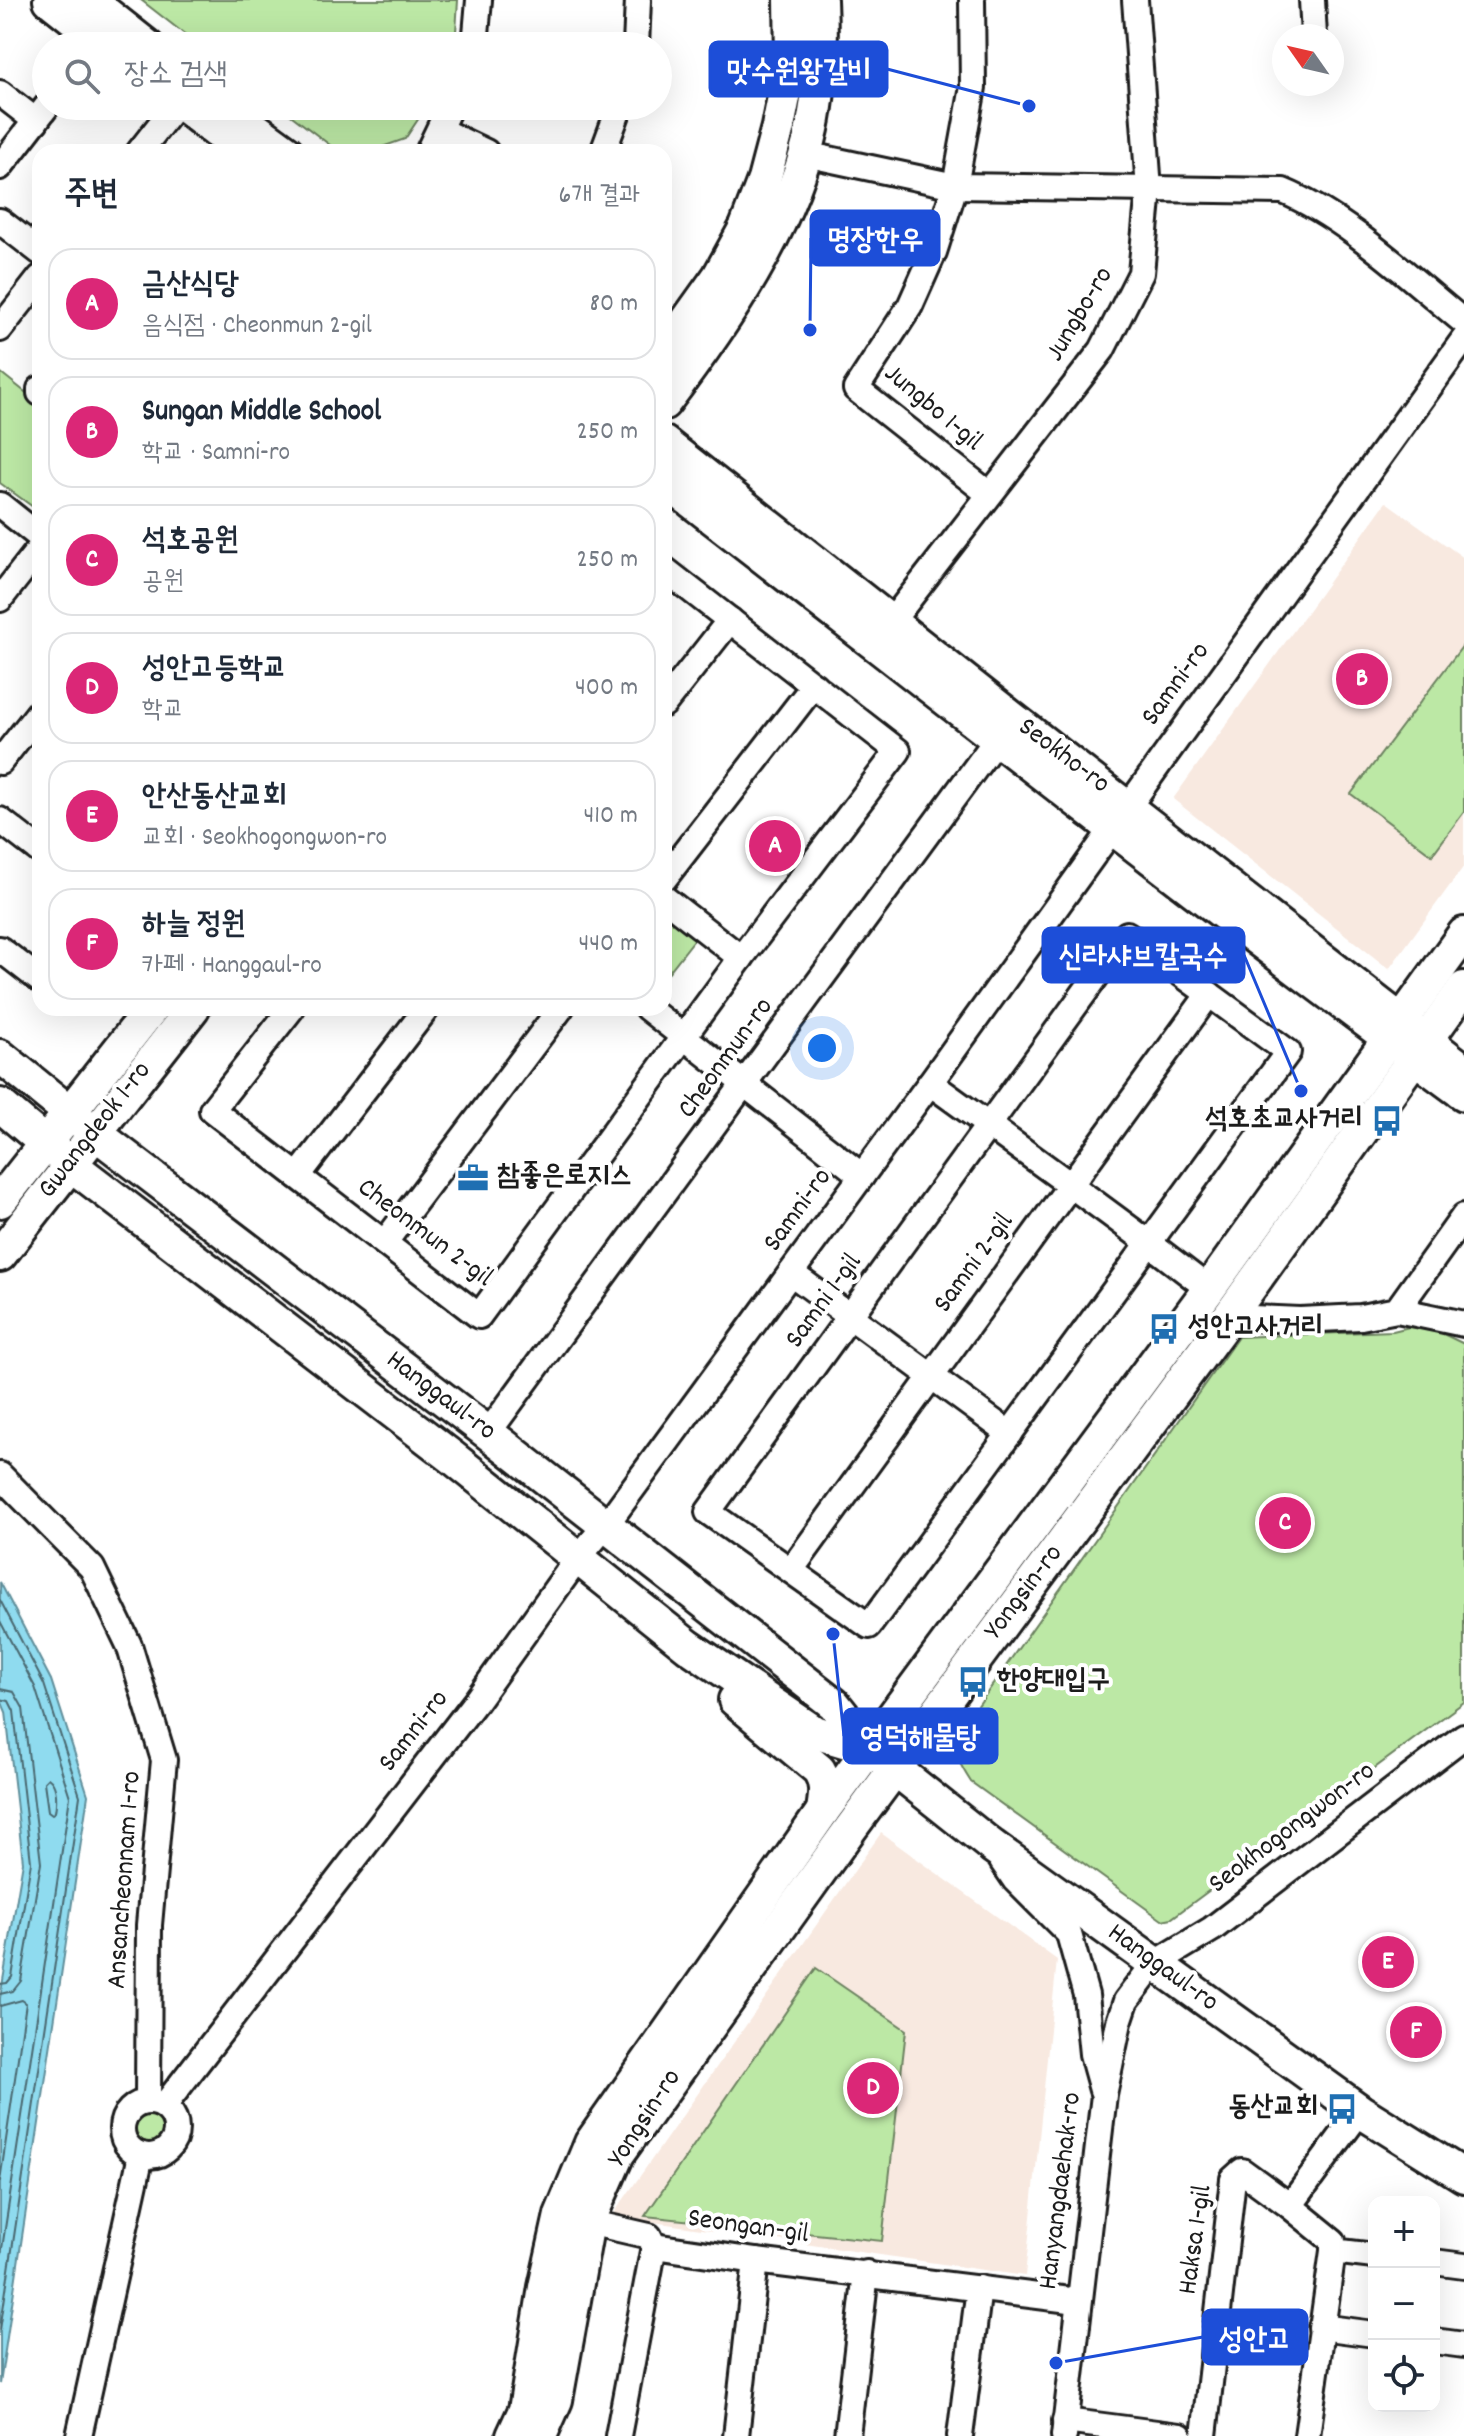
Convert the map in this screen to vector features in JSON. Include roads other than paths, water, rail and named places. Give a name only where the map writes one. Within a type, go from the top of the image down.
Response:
[{"type":"main road","points":[[50,0],[90,32]]},
{"type":"main road","points":[[89,0],[129,32]]},
{"type":"main road","points":[[672,342],[719,276],[746,227],[764,180],[792,57],[791,0]]},
{"type":"main road","points":[[672,392],[730,313],[780,220],[805,154],[812,128],[822,47],[820,0]]},
{"type":"main road","points":[[202,120],[233,144]]},
{"type":"main road","points":[[243,120],[276,144]]},
{"type":"main road","name":"Seokho-ro","points":[[672,450],[882,632],[1408,1040],[1464,1094]]},
{"type":"main road","name":"Seokho-ro","points":[[672,486],[882,632]]},
{"type":"main road","name":"Yongsin-ro","points":[[540,2436],[556,2400],[588,2222],[618,2154],[882,1759],[1228,1317],[1408,1040],[1464,934]]},
{"type":"main road","name":"Yongsin-ro","points":[[882,1759],[926,1671],[1209,1289],[1408,1040],[1464,988]]},
{"type":"main road","name":"Gwangdeok 1-ro","points":[[0,1201],[146,1016]]},
{"type":"main road","name":"Gwangdeok 1-ro","points":[[0,1255],[187,1016]]},
{"type":"main road","name":"Seokho-ro","points":[[1408,1040],[1464,1070]]},
{"type":"main road","name":"Hanggaul-ro","points":[[0,1056],[69,1113],[488,1433],[834,1704],[882,1759],[992,1846],[1360,2111],[1464,2176]]},
{"type":"main road","name":"Hanggaul-ro","points":[[0,1105],[70,1164],[452,1457],[688,1646],[814,1732],[882,1759]]},
{"type":"main road","points":[[688,1646],[723,1689],[819,1770],[826,1789],[823,1811]]},
{"type":"main road","points":[[513,2436],[525,2410],[545,2287],[561,2215],[591,2143],[823,1811],[882,1759]]},
{"type":"street","points":[[476,32],[479,0]]},
{"type":"street","points":[[637,32],[638,0]]},
{"type":"street","name":"Jungbo 1-gil","points":[[972,0],[973,87],[955,186],[934,252],[910,306],[856,389],[989,494]]},
{"type":"street","name":"Jungbo-ro","points":[[882,632],[1102,350],[1141,273],[1149,189],[1135,0]]},
{"type":"street","points":[[1312,0],[1313,24]]},
{"type":"street","points":[[0,93],[32,109]]},
{"type":"street","points":[[0,167],[37,120]]},
{"type":"street","points":[[145,144],[164,120]]},
{"type":"street","points":[[432,144],[444,120]]},
{"type":"street","points":[[606,144],[615,120]]},
{"type":"street","points":[[440,130],[469,144]]},
{"type":"street","points":[[805,154],[955,186],[1283,191],[1336,220],[1464,322]]},
{"type":"street","points":[[0,221],[32,246]]},
{"type":"street","points":[[0,329],[32,288]]},
{"type":"street","name":"Samni-ro","points":[[156,2104],[476,1701],[578,1558],[606,1525],[930,1083],[1464,339]]},
{"type":"street","points":[[0,505],[32,531]]},
{"type":"street","points":[[0,599],[32,558]]},
{"type":"street","name":"Cheonmun 2-gil","points":[[286,1016],[212,1110],[479,1316],[741,958],[898,751],[672,575]]},
{"type":"street","points":[[672,694],[730,620]]},
{"type":"street","points":[[672,869],[814,685]]},
{"type":"street","points":[[0,762],[32,721]]},
{"type":"street","name":"Cheonmun-ro","points":[[488,1433],[1004,729]]},
{"type":"street","points":[[0,820],[32,845]]},
{"type":"street","points":[[672,904],[741,958]]},
{"type":"street","name":"Samni 1-gil","points":[[1127,934],[1288,1052],[869,1626],[708,1512],[989,1126],[1127,934]]},
{"type":"street","points":[[0,949],[32,974]]},
{"type":"street","name":"Samni 2-gil","points":[[791,1570],[1209,994]]},
{"type":"street","points":[[298,1176],[421,1016]]},
{"type":"street","points":[[385,1242],[555,1016]]},
{"type":"street","points":[[658,1016],[862,1176]]},
{"type":"street","points":[[930,1083],[1209,1289]]},
{"type":"street","points":[[1397,1310],[1464,1216]]},
{"type":"street","points":[[791,1273],[1010,1434]]},
{"type":"street","points":[[1228,1317],[1331,1319],[1397,1310],[1464,1324]]},
{"type":"street","name":"Ansancheonnam 1-ro","points":[[0,1475],[92,1568],[129,1645],[164,1760],[149,1925],[156,2104]]},
{"type":"street","name":"Seokhogongwon-ro","points":[[1154,1964],[1212,1929],[1464,1736]]},
{"type":"street","points":[[992,1846],[1015,1880],[1069,1934],[1086,1995],[1092,2054],[1104,2095]]},
{"type":"street","name":"Hanyangdaehak-ro","points":[[1064,2428],[1104,2095],[1126,2001],[1154,1964]]},
{"type":"street","points":[[156,2104],[176,2120],[175,2138],[165,2151],[141,2155],[127,2145],[122,2128],[127,2112],[134,2106],[156,2104]]},
{"type":"street","points":[[1290,2206],[1360,2111]]},
{"type":"street","points":[[79,2436],[141,2155]]},
{"type":"street","name":"Haksa 1-gil","points":[[1204,2436],[1233,2179],[1242,2171],[1333,2241],[1333,2251]]},
{"type":"street","points":[[588,2222],[649,2236],[654,2246]]},
{"type":"street","name":"Seongan-gil","points":[[618,2436],[654,2246],[1078,2301]]},
{"type":"street","points":[[1307,2436],[1333,2251],[1368,2255]]},
{"type":"street","points":[[736,2436],[756,2261]]},
{"type":"street","points":[[1440,2263],[1464,2266]]},
{"type":"street","points":[[847,2436],[866,2273]]},
{"type":"street","points":[[960,2436],[979,2288]]},
{"type":"street","points":[[1321,2327],[1368,2333]]},
{"type":"street","points":[[1440,2342],[1464,2345]]},
{"type":"street","points":[[1064,2428],[1180,2436]]},
{"type":"water","points":[[0,1582],[51,1680],[88,1795],[0,2384],[0,1998],[23,1862],[6,1712],[0,1698]]},
{"type":"place","name":"맛수원왕갈비","points":[[1029,106]]},
{"type":"place","name":"명장한우","points":[[810,330]]},
{"type":"place","name":"Sungan Middle School","points":[[1362,679]]},
{"type":"place","name":"금산식당","points":[[775,846]]},
{"type":"place","name":"신라샤브칼국수","points":[[1301,1091]]},
{"type":"place","name":"석호초교사거리","points":[[1387,1121]]},
{"type":"place","name":"참좋은로지스","points":[[473,1178]]},
{"type":"place","name":"성안고사거리","points":[[1164,1329]]},
{"type":"place","name":"석호공원","points":[[1285,1523]]},
{"type":"place","name":"영덕해물탕","points":[[833,1634]]},
{"type":"place","name":"한양대입구","points":[[973,1682]]},
{"type":"place","name":"안산동산교회","points":[[1388,1962]]},
{"type":"place","name":"하늘 정원","points":[[1416,2032]]},
{"type":"place","name":"성안고등학교","points":[[873,2088]]},
{"type":"place","name":"동산교회","points":[[1342,2109]]},
{"type":"place","name":"성안고","points":[[1056,2363]]}]
